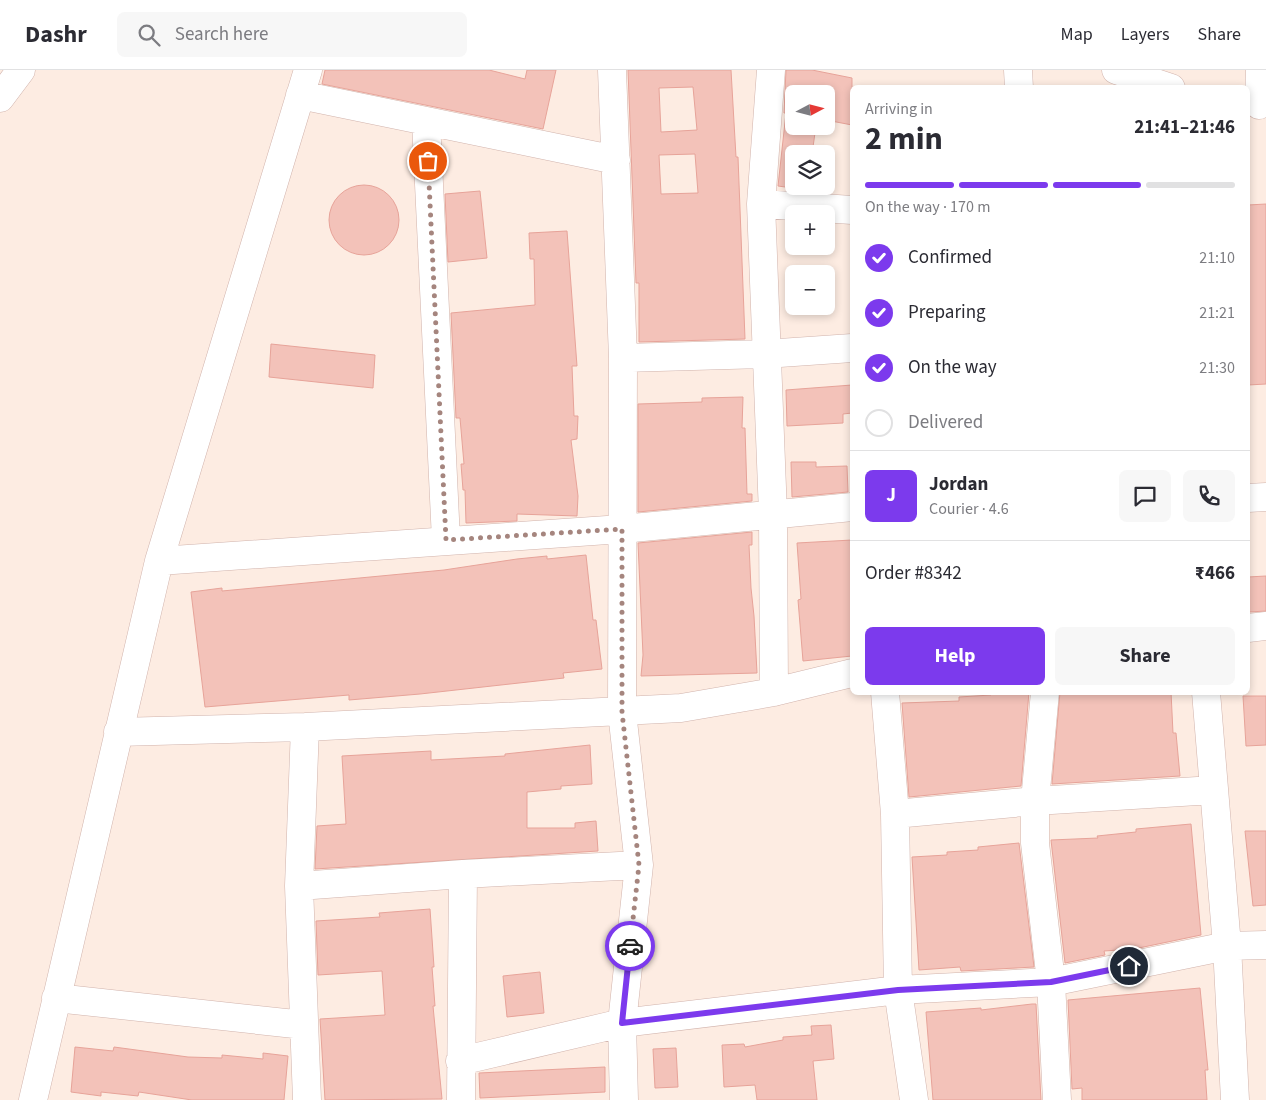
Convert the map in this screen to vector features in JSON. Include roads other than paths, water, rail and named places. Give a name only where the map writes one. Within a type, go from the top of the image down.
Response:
[{"type":"street","points":[[0,98],[21,70]]},
{"type":"street","points":[[33,1100],[159,561],[308,70]]},
{"type":"street","points":[[612,70],[622,358],[622,712],[639,865],[622,1023],[624,1100]]},
{"type":"street","points":[[771,70],[761,204],[772,514],[774,692]]},
{"type":"street","points":[[1018,70],[1019,85]]},
{"type":"street","points":[[1116,70],[1162,85]]},
{"type":"street","points":[[1257,106],[1260,70]]},
{"type":"street","points":[[300,96],[616,160]]},
{"type":"street","points":[[426,121],[446,540]]},
{"type":"street","points":[[761,204],[850,210]]},
{"type":"street","points":[[622,358],[765,354],[850,348]]},
{"type":"street","points":[[1250,498],[1266,497]]},
{"type":"street","points":[[159,561],[622,529],[850,507]]},
{"type":"street","points":[[1250,628],[1266,626]]},
{"type":"street","points":[[118,732],[305,727],[680,708],[774,692],[850,673]]},
{"type":"street","points":[[885,695],[896,814],[898,990],[914,1100]]},
{"type":"street","points":[[1045,695],[1035,801],[1035,843],[1051,982],[1056,1100]]},
{"type":"street","points":[[1206,695],[1227,946],[1235,1100]]},
{"type":"street","points":[[305,727],[299,886],[308,1100]]},
{"type":"street","points":[[896,814],[1035,801],[1214,790]]},
{"type":"street","points":[[299,886],[463,874],[639,865]]},
{"type":"street","points":[[461,1100],[463,874]]},
{"type":"street","points":[[460,1060],[622,1023],[898,990],[1051,982],[1227,946],[1266,945]]},
{"type":"street","points":[[56,998],[304,1026]]}]
